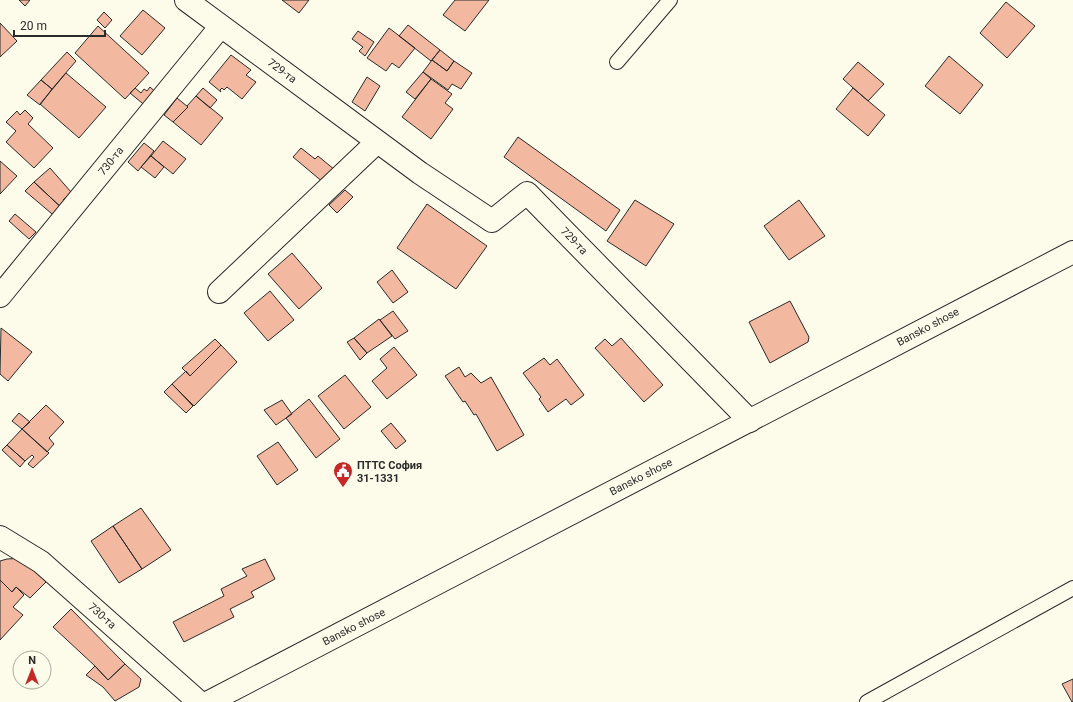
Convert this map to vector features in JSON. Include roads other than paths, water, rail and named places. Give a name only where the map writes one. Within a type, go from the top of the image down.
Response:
[{"type":"street","name":"729-та","points":[[186,0],[377,142],[420,173],[492,221],[527,193],[750,421]]},
{"type":"street","name":"730-та","points":[[0,296],[221,26]]},
{"type":"street","points":[[219,292],[377,142]]},
{"type":"street","name":"Bansko shose","points":[[209,702],[1073,252]]},
{"type":"street","name":"730-та","points":[[0,537],[41,562],[198,702]]},
{"type":"lane","points":[[618,62],[670,0]]},
{"type":"lane","points":[[867,702],[1073,588]]},
{"type":"place","name":"ПТТС София 31-1331","points":[[343,488]]}]
